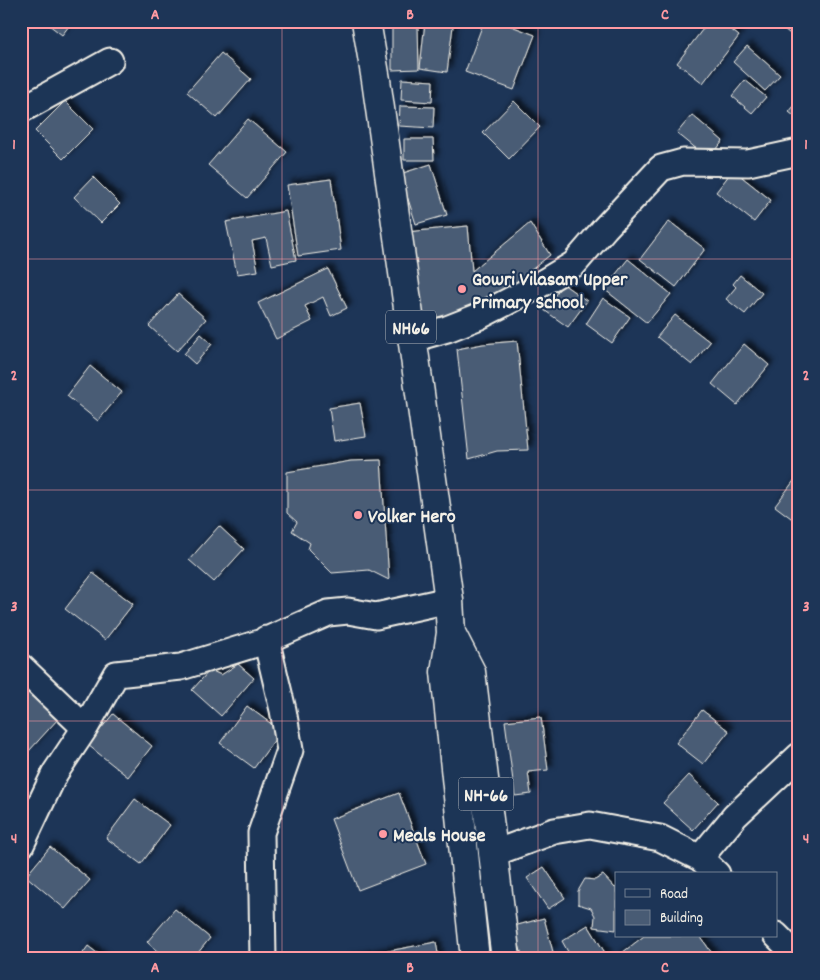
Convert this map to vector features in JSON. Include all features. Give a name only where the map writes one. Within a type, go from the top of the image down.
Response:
[{"type":"highway","name":"NH66","points":[[366,21],[376,80],[448,600],[451,633],[445,672],[475,959]]},
{"type":"highway","name":"NH-66","points":[[451,633],[471,672],[506,959]]},
{"type":"highway","points":[[466,864],[492,854]]},
{"type":"street","points":[[21,110],[110,61]]},
{"type":"street","points":[[412,338],[447,329],[480,316],[534,288],[574,264],[661,168],[683,162],[748,163],[799,152]]},
{"type":"street","points":[[21,845],[55,773],[85,728],[116,674],[181,667],[266,639],[328,613],[348,611],[376,616],[448,600]]},
{"type":"street","points":[[264,959],[261,833],[290,750],[283,710],[266,639]]},
{"type":"street","points":[[21,667],[85,728]]},
{"type":"street","points":[[492,854],[554,831],[590,825],[660,838],[708,866],[735,816],[799,756]]},
{"type":"street","points":[[778,937],[799,958]]},
{"type":"building","points":[[44,21],[73,21],[62,35]]},
{"type":"building","points":[[484,21],[498,21],[535,35],[514,90],[465,72]]},
{"type":"building","points":[[709,21],[720,21],[739,36],[703,83],[677,63]]},
{"type":"building","points":[[774,21],[799,21],[799,41]]},
{"type":"building","points":[[425,22],[453,26],[447,72],[420,68]]},
{"type":"building","points":[[392,26],[418,27],[419,69],[392,70]]},
{"type":"building","points":[[747,46],[780,75],[765,91],[733,62]]},
{"type":"building","points":[[221,53],[251,79],[217,118],[187,92]]},
{"type":"building","points":[[402,79],[433,81],[432,102],[401,100]]},
{"type":"building","points":[[745,80],[766,97],[752,113],[732,96]]},
{"type":"building","points":[[799,100],[799,120],[789,112]]},
{"type":"building","points":[[65,101],[93,129],[63,159],[35,131]]},
{"type":"building","points":[[514,101],[540,127],[509,159],[483,133]]},
{"type":"building","points":[[400,106],[434,107],[433,128],[399,126]]},
{"type":"building","points":[[692,115],[723,141],[709,159],[677,133]]},
{"type":"building","points":[[248,119],[287,152],[247,198],[208,165]]},
{"type":"building","points":[[404,139],[433,139],[434,160],[404,160]]},
{"type":"building","points":[[431,164],[447,215],[416,224],[400,174]]},
{"type":"building","points":[[733,170],[771,200],[754,222],[716,192]]},
{"type":"building","points":[[93,177],[120,204],[101,223],[74,197]]},
{"type":"building","points":[[331,179],[341,250],[298,256],[287,185]]},
{"type":"building","points":[[286,211],[296,260],[272,265],[266,238],[252,241],[258,271],[237,274],[226,222]]},
{"type":"building","points":[[669,221],[705,249],[676,287],[640,259]]},
{"type":"building","name":"Gowri Vilasam Upper Primary School","points":[[530,223],[550,255],[485,307],[421,321],[407,232],[468,226],[472,271]]},
{"type":"building","points":[[628,259],[671,294],[647,323],[604,289]]},
{"type":"building","points":[[328,269],[347,308],[331,316],[323,297],[305,306],[312,321],[276,339],[258,303]]},
{"type":"building","points":[[740,275],[762,293],[745,314],[726,299],[736,287],[733,284]]},
{"type":"building","points":[[563,284],[587,301],[568,327],[544,310]]},
{"type":"building","points":[[178,294],[206,319],[177,351],[149,326]]},
{"type":"building","points":[[603,298],[630,317],[612,343],[586,324]]},
{"type":"building","points":[[675,315],[710,342],[692,365],[657,337]]},
{"type":"building","points":[[201,334],[212,344],[195,364],[184,354]]},
{"type":"building","points":[[517,341],[528,450],[497,451],[469,459],[457,349],[483,344]]},
{"type":"building","points":[[744,344],[769,365],[737,405],[712,384]]},
{"type":"building","points":[[90,366],[122,392],[98,421],[67,396]]},
{"type":"building","points":[[360,403],[366,436],[334,441],[329,408]]},
{"type":"building","points":[[381,460],[389,580],[369,570],[332,573],[308,549],[310,543],[292,531],[297,522],[287,513],[287,472],[351,461]]},
{"type":"building","points":[[799,474],[799,524],[775,506]]},
{"type":"building","points":[[219,526],[244,549],[214,582],[189,560]]},
{"type":"building","points":[[93,573],[133,604],[105,640],[65,609]]},
{"type":"building","points":[[238,664],[254,678],[221,716],[192,690],[210,670],[221,675]]},
{"type":"building","points":[[21,686],[58,719],[29,751],[21,744]]},
{"type":"building","points":[[247,706],[281,731],[254,768],[220,743]]},
{"type":"building","points":[[702,710],[729,731],[703,764],[676,743]]},
{"type":"building","points":[[113,714],[152,746],[128,777],[88,745]]},
{"type":"building","points":[[541,717],[548,770],[528,772],[531,794],[515,796],[505,721]]},
{"type":"building","points":[[689,775],[718,802],[693,830],[663,803]]},
{"type":"building","points":[[399,793],[426,864],[358,890],[331,819]]},
{"type":"building","points":[[135,799],[170,825],[141,864],[106,838]]},
{"type":"building","points":[[50,847],[90,880],[65,909],[26,876]]},
{"type":"building","points":[[544,867],[565,898],[548,909],[527,878]]},
{"type":"building","points":[[603,875],[615,888],[615,930],[594,927],[595,916],[591,908],[578,904],[578,891],[585,879],[595,880]]},
{"type":"building","points":[[175,909],[210,938],[193,959],[166,959],[147,942]]},
{"type":"building","points":[[544,918],[553,952],[523,959],[514,926]]},
{"type":"building","points":[[588,925],[607,959],[572,959],[562,941]]},
{"type":"building","points":[[641,938],[701,938],[716,959],[614,959]]},
{"type":"building","points":[[436,942],[439,959],[346,959]]},
{"type":"building","points":[[88,946],[105,959],[79,959]]},
{"type":"place","name":"Gowri Vilasam Upper Primary School","points":[[462,289]]},
{"type":"place","name":"Volker Hero","points":[[358,515]]},
{"type":"place","name":"Meals House","points":[[383,834]]}]
